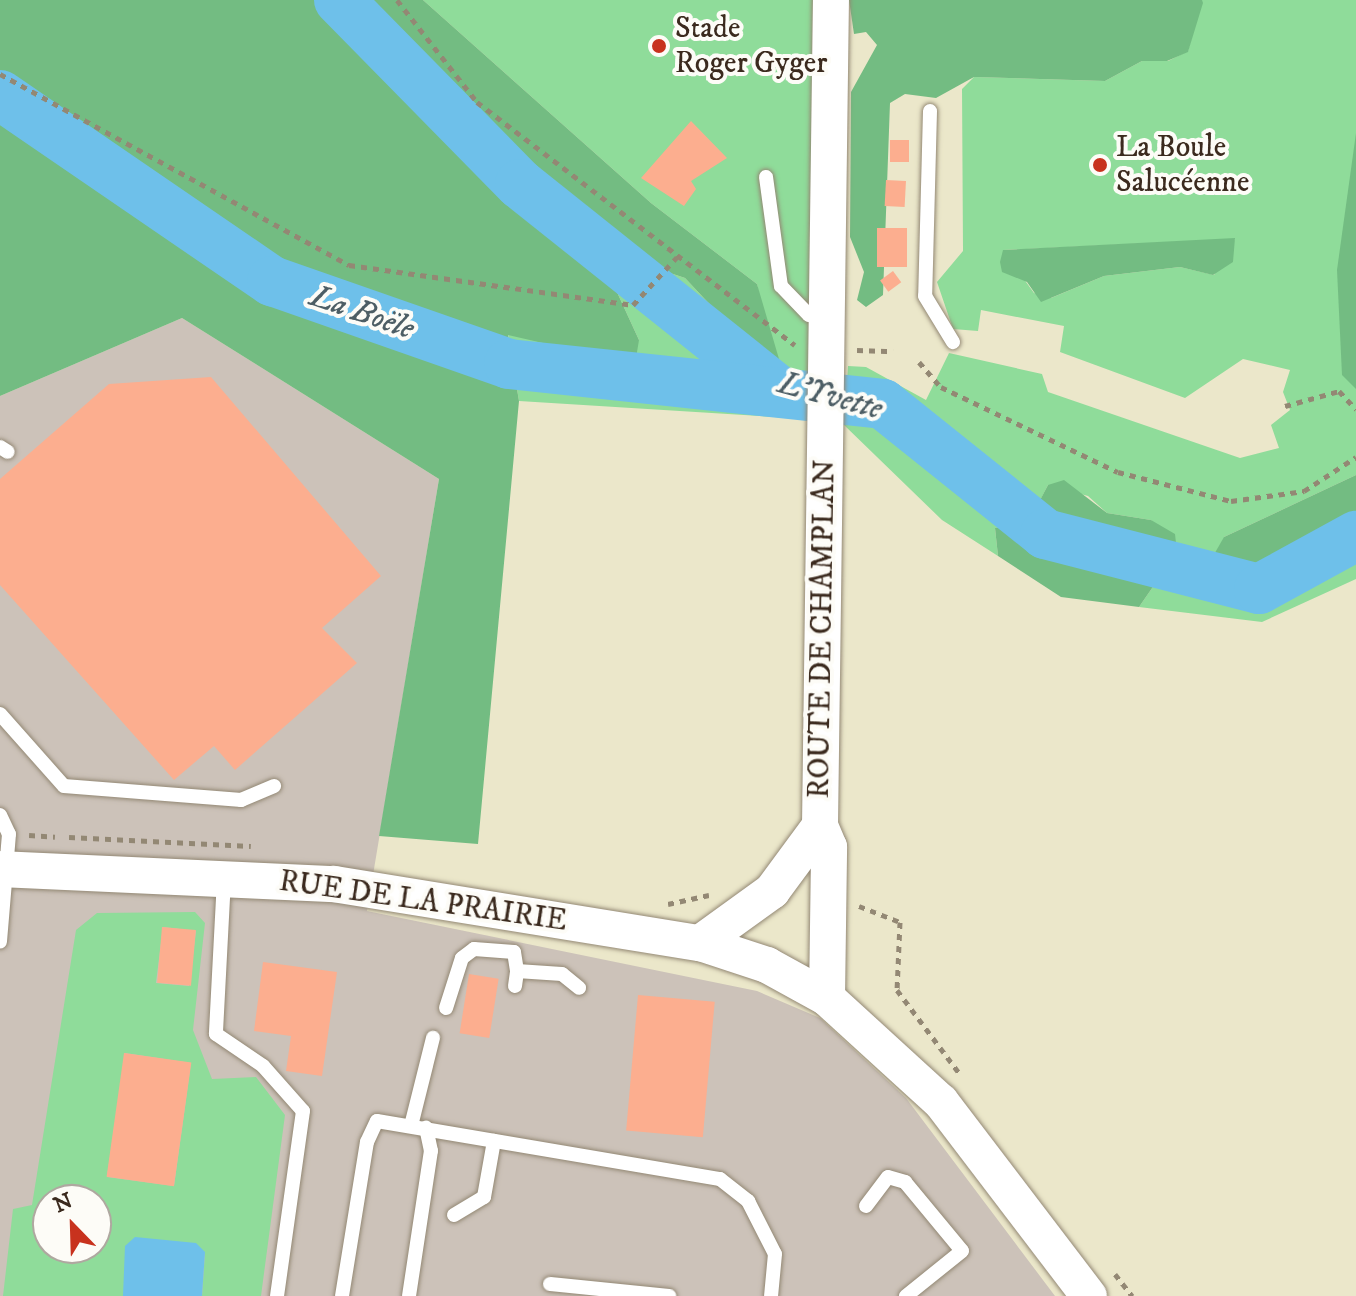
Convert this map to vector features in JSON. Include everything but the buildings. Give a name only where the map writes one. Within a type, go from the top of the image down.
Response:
[{"type":"street","name":"ROUTE DE CHAMPLAN","points":[[827,998],[823,901],[829,847],[820,826],[831,0]]},
{"type":"street","points":[[700,943],[772,891],[820,826]]},
{"type":"street","name":"RUE DE LA PRAIRIE","points":[[4,869],[334,884],[700,943]]},
{"type":"street","points":[[700,943],[780,970],[827,998],[941,1102],[1089,1296]]},
{"type":"lane","points":[[930,111],[925,296],[953,342]]},
{"type":"lane","points":[[766,177],[781,286],[828,333]]},
{"type":"lane","points":[[0,714],[64,786],[241,800],[274,786]]},
{"type":"lane","points":[[0,815],[9,825],[0,942]]},
{"type":"lane","points":[[224,879],[216,1034],[263,1066],[303,1111],[277,1296]]},
{"type":"lane","points":[[446,1008],[462,958],[474,949],[514,952],[516,979],[562,974],[579,988]]},
{"type":"lane","points":[[409,1296],[431,1151],[418,1127],[433,1038]]},
{"type":"lane","points":[[342,1296],[367,1142],[377,1121],[720,1179],[748,1201],[775,1254],[771,1296]]},
{"type":"lane","points":[[454,1215],[484,1197],[494,1141]]},
{"type":"lane","points":[[866,1206],[888,1177],[905,1182],[962,1251],[906,1296]]},
{"type":"lane","points":[[550,1284],[669,1296]]},
{"type":"path","points":[[397,0],[477,102],[677,257],[790,344],[828,333]]},
{"type":"path","points":[[0,74],[349,265],[633,305],[677,257]]},
{"type":"path","points":[[919,362],[941,387],[1118,472],[1231,501],[1304,491],[1356,457]]},
{"type":"path","points":[[1285,406],[1339,391],[1356,409]]},
{"type":"path","points":[[823,901],[877,908],[900,922],[897,990],[969,1085]]},
{"type":"path","points":[[1106,1262],[1132,1296]]},
{"type":"shaded area","points":[[182,318],[439,479],[367,911],[757,991],[820,1018],[906,1098],[1055,1296],[0,1296],[0,396]]},
{"type":"green space","points":[[0,0],[423,0],[651,203],[757,284],[779,359],[753,376],[732,374],[715,310],[685,278],[646,265],[616,290],[639,340],[635,364],[508,335],[519,401],[478,844],[379,836],[439,479],[182,318],[0,396]]},
{"type":"green space","points":[[423,0],[813,0],[808,419],[519,401],[508,334],[639,340],[616,290],[646,265],[685,278],[715,310],[732,374],[773,369],[757,284],[651,203]]},
{"type":"green space","points":[[849,0],[1202,0],[1203,3],[1188,52],[1167,61],[1142,61],[1105,81],[974,77],[936,98],[905,94],[890,103],[883,295],[866,307],[857,300],[864,272],[850,237],[851,92],[877,45],[866,32],[854,34]]},
{"type":"green space","points":[[1202,0],[1356,0],[1356,475],[1224,537],[1265,578],[1356,523],[1356,579],[1262,622],[1139,607],[1177,552],[1151,520],[1107,513],[1088,496],[1048,485],[1028,524],[995,528],[998,556],[942,520],[844,425],[848,366],[866,367],[926,400],[949,353],[1042,374],[1048,392],[1240,458],[1279,448],[1271,425],[1290,410],[1283,392],[1290,370],[1243,359],[1185,398],[1060,352],[1064,326],[981,310],[978,331],[953,329],[937,282],[963,251],[962,89],[974,77],[1105,81],[1142,61],[1168,61],[1188,51]],"holes":[[[1235,239],[1214,275],[1180,267],[1104,276],[1051,298],[1034,293],[1003,250]]]},
{"type":"green space","points":[[1356,133],[1356,389],[1342,375],[1337,270]]},
{"type":"green space","points":[[1235,238],[1233,262],[1213,275],[1180,267],[1104,276],[1041,302],[1027,282],[1002,272],[1000,262],[1003,250]]},
{"type":"green space","points":[[1356,475],[1356,523],[1265,578],[1218,571],[1212,558],[1224,537]]},
{"type":"green space","points":[[1064,480],[1107,513],[1151,520],[1175,534],[1177,552],[1139,607],[1061,597],[998,556],[995,528],[1028,523],[1048,485]]},
{"type":"green space","points":[[195,912],[205,923],[193,1030],[212,1079],[256,1077],[285,1115],[261,1296],[202,1296],[205,1252],[123,1296],[3,1296],[13,1209],[32,1205],[32,1264],[112,1264],[112,1184],[35,1184],[76,930],[97,913]],"holes":[[[163,927],[196,931],[189,986],[156,983]],[[125,1053],[191,1063],[174,1186],[107,1177]]]},
{"type":"water","points":[[135,1237],[196,1243],[205,1252],[202,1296],[123,1296],[125,1246]]},
{"type":"waterway","name":"L'Yvette","points":[[339,0],[520,184],[777,389]]},
{"type":"waterway","name":"La Boële","points":[[0,95],[272,281],[509,364],[883,404],[1045,534],[1259,589],[1356,536]]},
{"type":"place","name":"Stade Roger Gyger","points":[[659,46]]},
{"type":"place","name":"La Boule Salucéenne","points":[[1100,165]]}]
